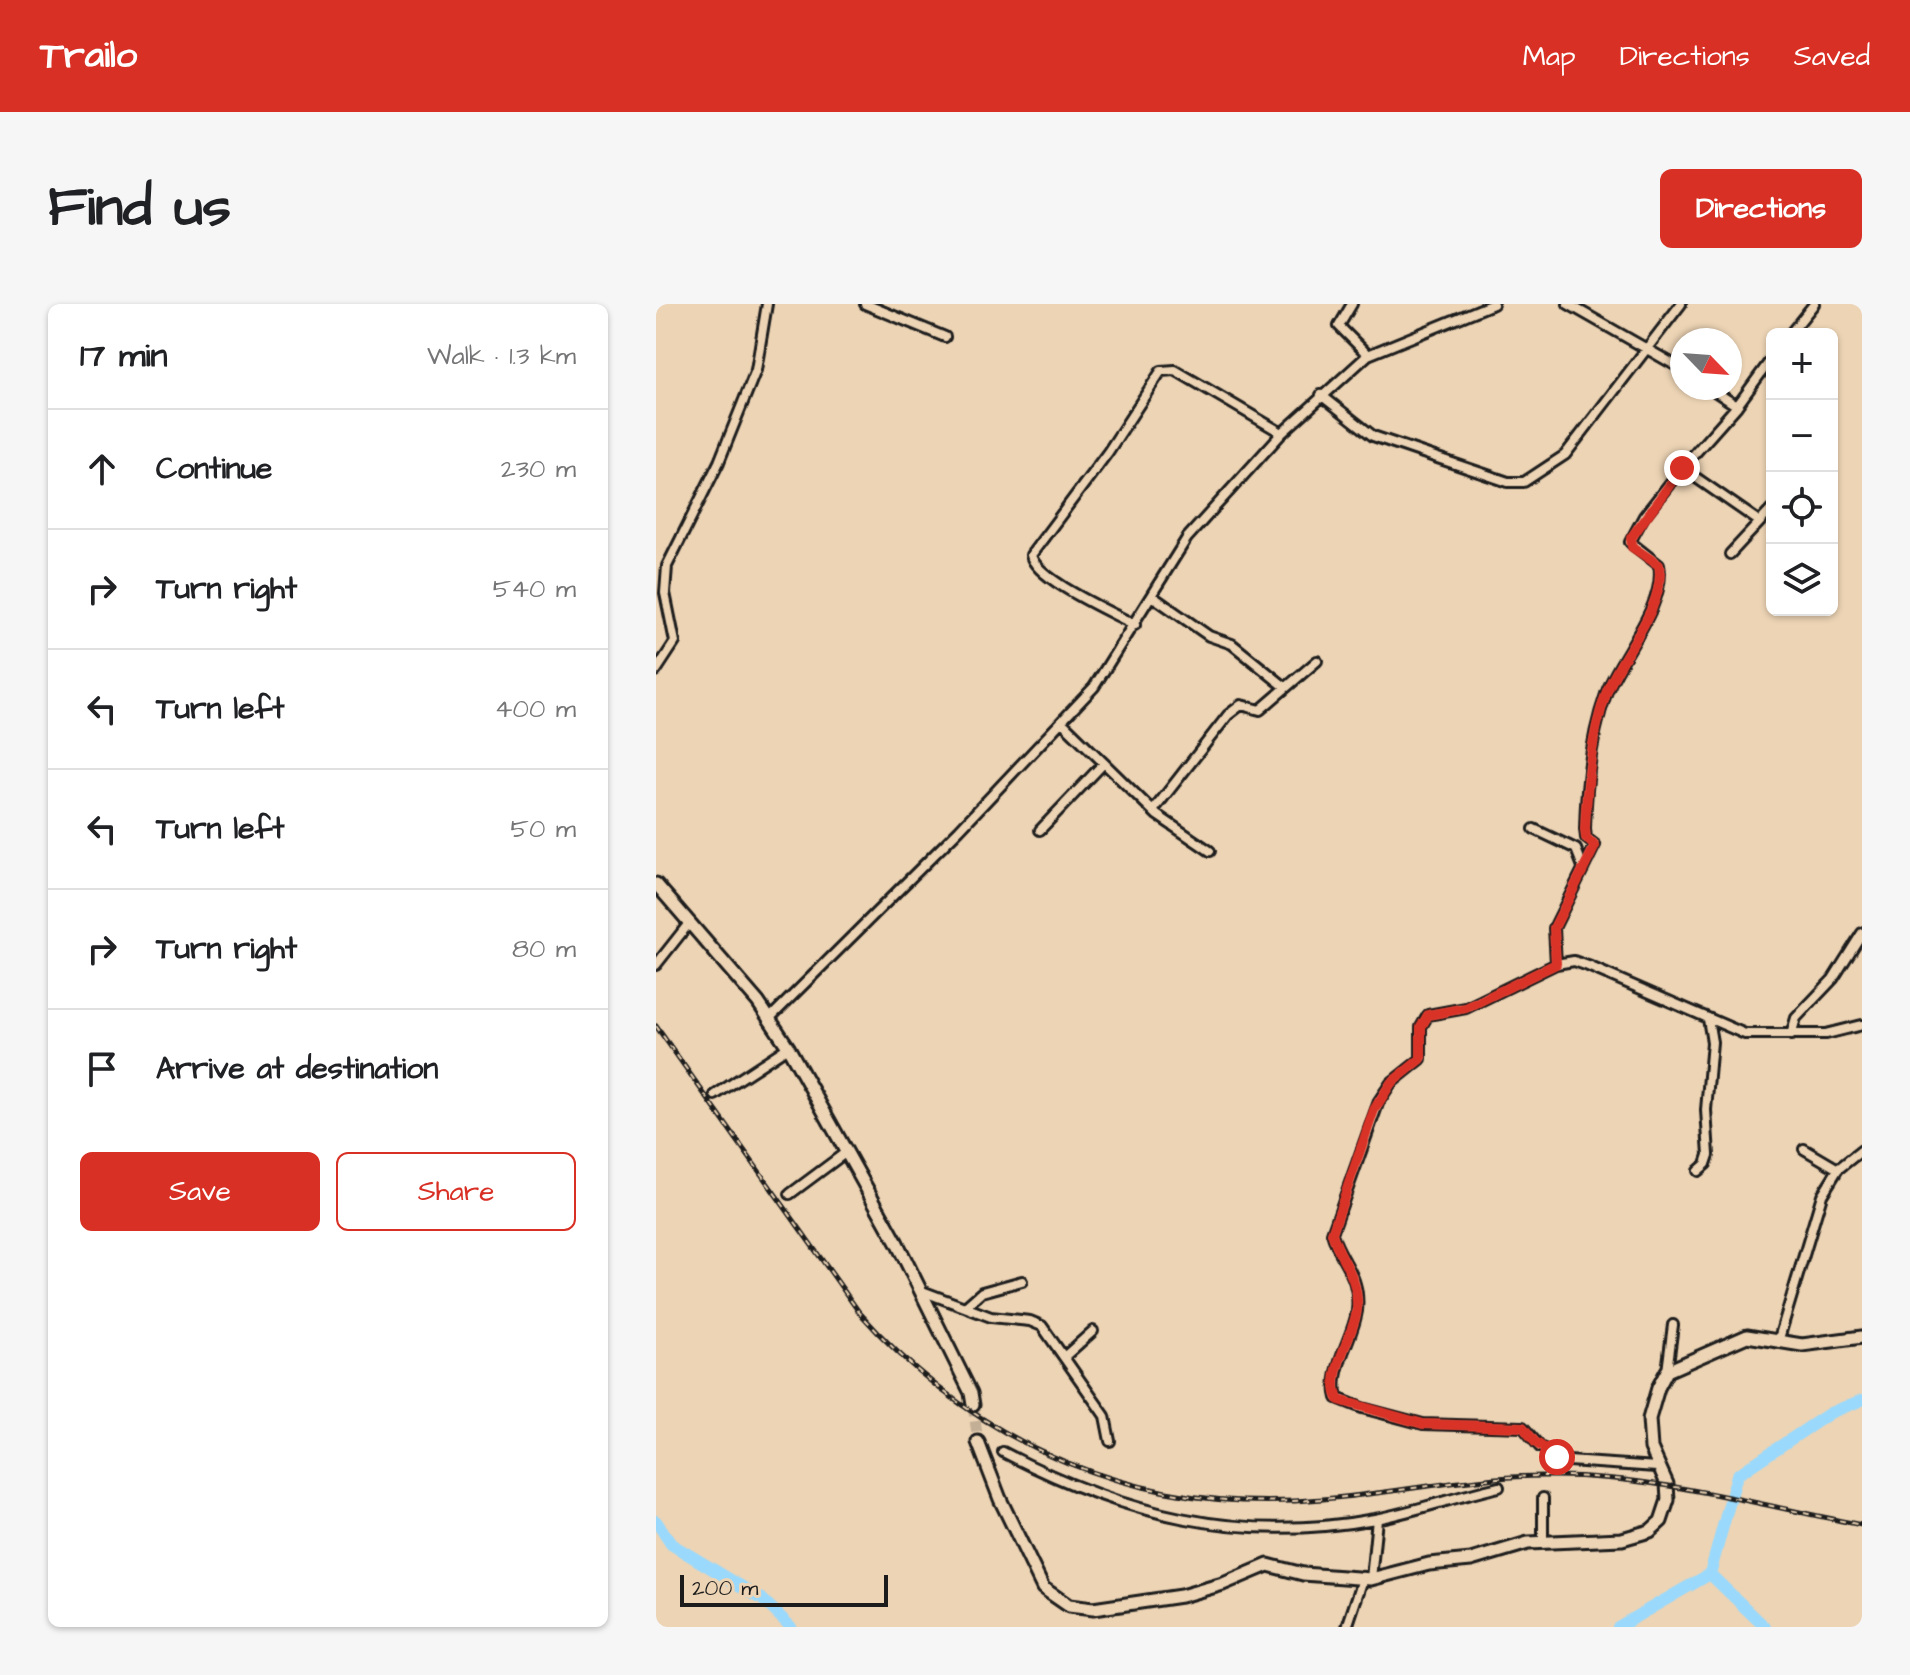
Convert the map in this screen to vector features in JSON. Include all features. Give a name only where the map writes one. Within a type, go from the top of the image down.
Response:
[{"type":"street","points":[[656,671],[675,642],[665,593],[667,566],[719,462],[756,370],[767,304]]},
{"type":"street","points":[[865,304],[945,337]]},
{"type":"street","points":[[881,311],[890,304]]},
{"type":"street","points":[[1352,304],[1339,326],[1368,355]]},
{"type":"street","points":[[769,1019],[857,934],[1062,722],[1104,673],[1187,538],[1282,433],[1368,355],[1493,304]]},
{"type":"street","points":[[1568,304],[1670,362]]},
{"type":"street","points":[[1321,395],[1373,436],[1516,483],[1539,473],[1565,455],[1681,304]]},
{"type":"street","points":[[1795,328],[1814,304]]},
{"type":"street","points":[[1556,964],[1554,928],[1595,845],[1586,838],[1585,829],[1595,731],[1607,691],[1649,613],[1659,578],[1659,565],[1630,542],[1644,516],[1737,406],[1766,366]]},
{"type":"street","points":[[1135,625],[1055,580],[1034,564],[1031,555],[1108,452],[1161,371],[1175,370],[1282,433]]},
{"type":"street","points":[[1728,400],[1737,406]]},
{"type":"street","points":[[1682,468],[1760,522]]},
{"type":"street","points":[[1730,554],[1766,516]]},
{"type":"street","points":[[1152,596],[1209,636],[1232,644],[1284,686]]},
{"type":"street","points":[[1153,811],[1228,715],[1241,705],[1260,710],[1284,686],[1317,661]]},
{"type":"street","points":[[1062,722],[1153,811],[1210,851]]},
{"type":"street","points":[[1040,830],[1104,763]]},
{"type":"street","points":[[1534,829],[1576,849],[1583,868]]},
{"type":"street","points":[[657,887],[690,922],[788,1047],[922,1291],[969,1388],[973,1405]]},
{"type":"street","points":[[656,965],[690,922]]},
{"type":"street","points":[[1791,1035],[1796,1018],[1827,987],[1862,933]]},
{"type":"street","points":[[1657,1467],[1568,1461],[1540,1447],[1523,1427],[1423,1424],[1342,1401],[1336,1393],[1339,1367],[1357,1310],[1352,1271],[1332,1233],[1374,1110],[1391,1083],[1421,1059],[1421,1027],[1428,1015],[1466,1008],[1556,964],[1581,963],[1751,1036],[1838,1033],[1862,1025]]},
{"type":"street","points":[[1698,1171],[1706,1164],[1709,1155],[1706,1110],[1712,1042],[1708,1019]]},
{"type":"street","points":[[715,1095],[788,1047]]},
{"type":"street","points":[[1804,1149],[1838,1169]]},
{"type":"street","points":[[1779,1337],[1822,1195],[1838,1169],[1862,1150]]},
{"type":"street","points":[[790,1194],[845,1153]]},
{"type":"street","points":[[965,1307],[982,1292],[1022,1281]]},
{"type":"street","points":[[922,1291],[991,1317],[1036,1323],[1105,1416],[1110,1441]]},
{"type":"street","points":[[978,1442],[1000,1499],[1043,1588],[1069,1606],[1093,1609],[1181,1596],[1223,1584],[1268,1565],[1303,1574],[1367,1579],[1429,1564],[1471,1560],[1518,1545],[1543,1541],[1622,1539],[1650,1531],[1661,1521],[1668,1500],[1667,1484],[1657,1467],[1649,1419],[1658,1388],[1667,1371],[1673,1325]]},
{"type":"street","points":[[1064,1357],[1093,1331]]},
{"type":"street","points":[[1667,1371],[1741,1337],[1779,1337],[1809,1345],[1862,1337]]},
{"type":"street","points":[[1003,1452],[1093,1495],[1177,1519],[1231,1526],[1302,1528],[1377,1519],[1499,1487]]},
{"type":"street","points":[[1543,1498],[1543,1541]]},
{"type":"street","points":[[1347,1627],[1367,1579],[1377,1519]]},
{"type":"waterway","points":[[1618,1627],[1710,1574],[1737,1475],[1830,1413],[1862,1400]]},
{"type":"waterway","points":[[656,1521],[671,1544],[762,1599],[791,1627]]},
{"type":"waterway","points":[[1710,1574],[1765,1627]]},
{"type":"tunnel","points":[[973,1405],[978,1442]]},
{"type":"railway","points":[[656,1026],[859,1312],[906,1360],[957,1401],[1011,1435],[1068,1463],[1128,1483],[1191,1496],[1256,1501],[1323,1499],[1517,1477],[1625,1480],[1705,1492],[1862,1525]]},
{"type":"route","points":[[1557,1457],[1540,1447],[1523,1427],[1423,1424],[1339,1400],[1336,1396],[1339,1367],[1357,1310],[1352,1271],[1332,1233],[1382,1094],[1421,1059],[1424,1048],[1423,1021],[1428,1015],[1442,1010],[1460,1010],[1489,999],[1556,964],[1554,928],[1595,846],[1586,838],[1585,829],[1595,731],[1607,691],[1649,613],[1659,578],[1659,565],[1632,547],[1631,538],[1644,516],[1682,468]]}]
